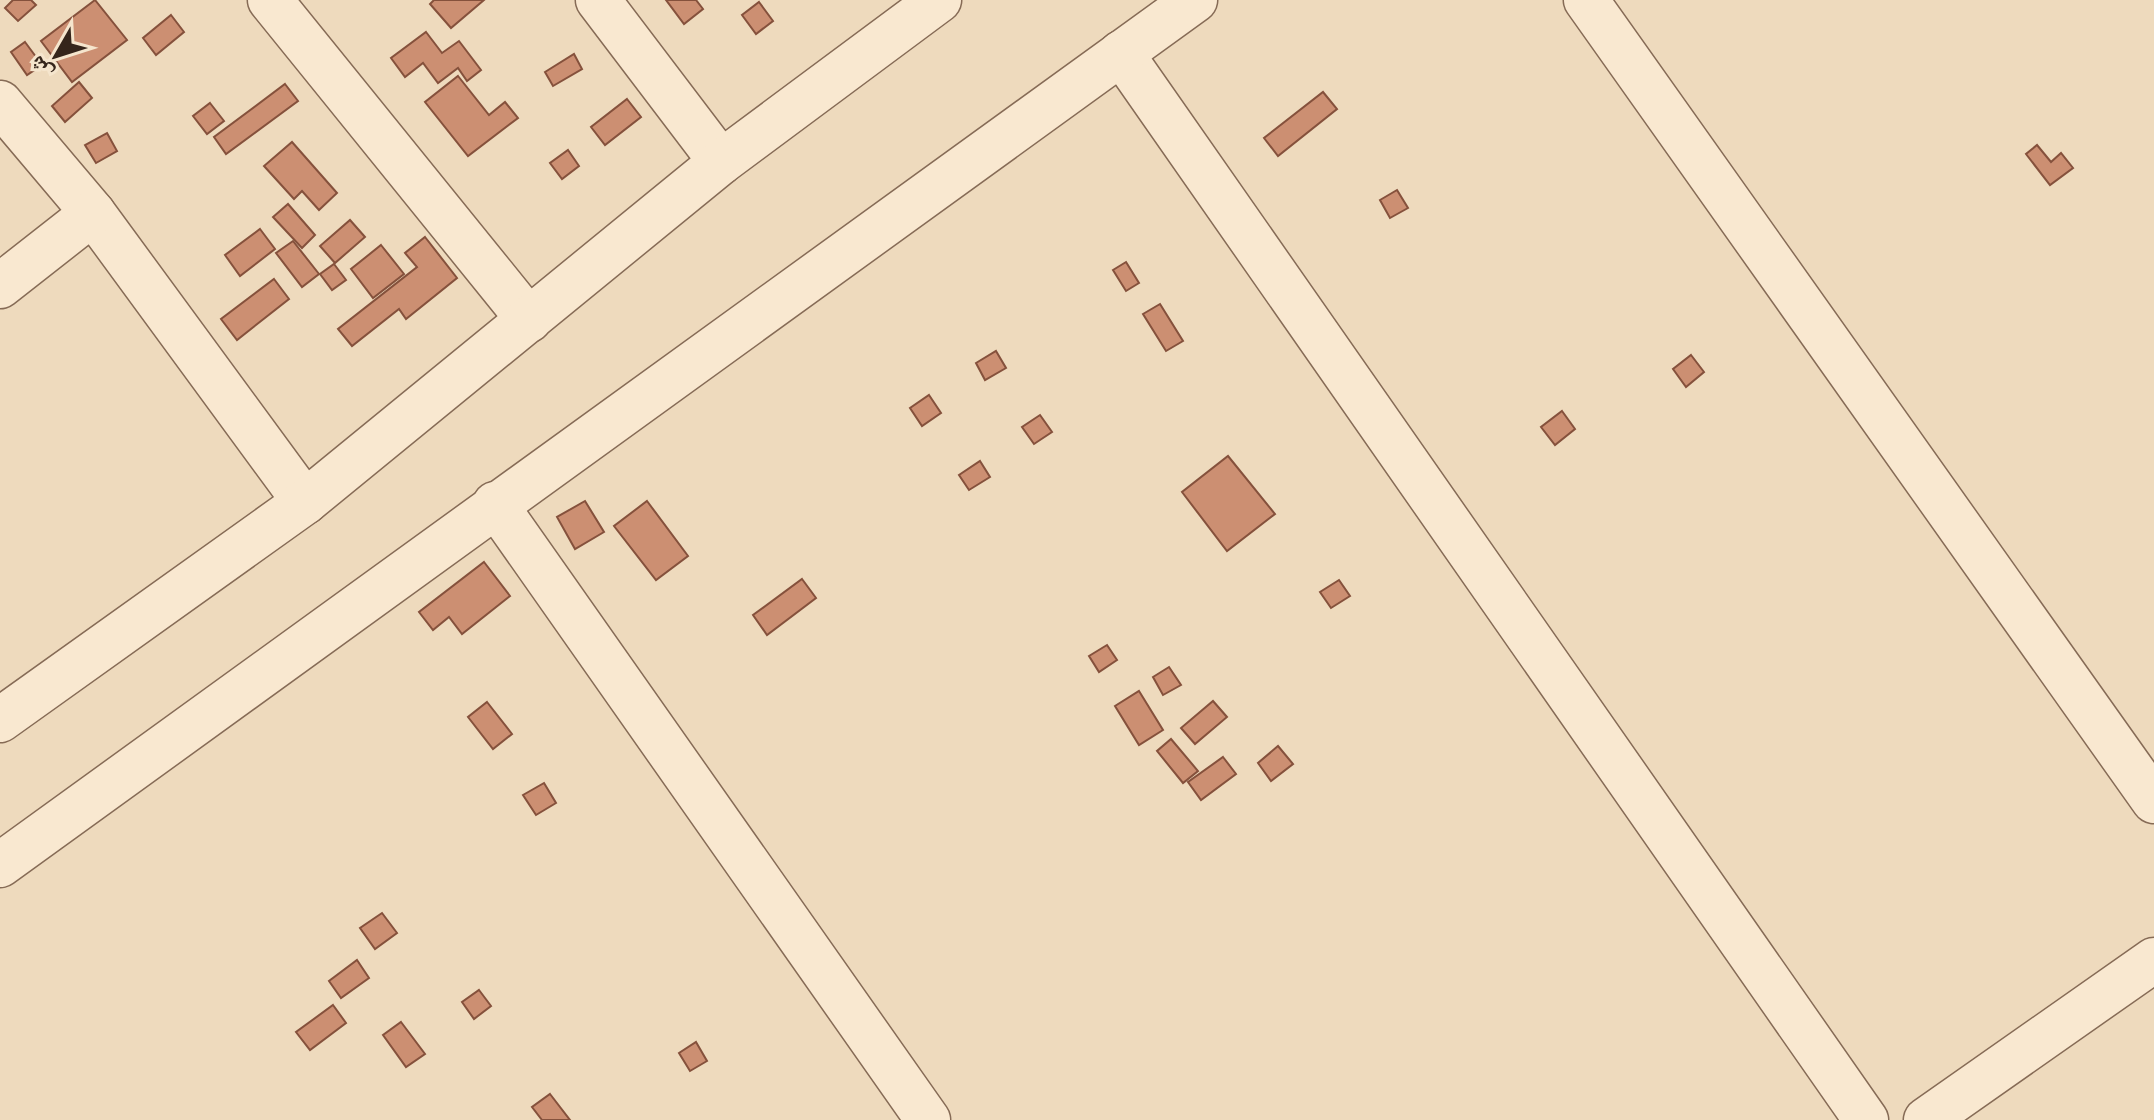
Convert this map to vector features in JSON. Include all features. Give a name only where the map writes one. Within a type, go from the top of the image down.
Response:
[{"type":"street","points":[[270,0],[529,320]]},
{"type":"street","points":[[598,0],[721,162]]},
{"type":"street","points":[[0,720],[305,502],[721,162],[938,0]]},
{"type":"street","points":[[0,865],[1195,0]]},
{"type":"street","points":[[1586,0],[2154,801]]},
{"type":"street","points":[[1121,53],[1866,1120]]},
{"type":"street","points":[[0,103],[93,213],[305,502]]},
{"type":"street","points":[[0,286],[93,213]]},
{"type":"street","points":[[495,504],[928,1120]]},
{"type":"street","points":[[1926,1120],[2154,960]]},
{"type":"building","points":[[13,0],[31,0],[36,5],[18,21],[5,8]]},
{"type":"building","points":[[95,0],[127,40],[72,82],[41,41]]},
{"type":"building","points":[[434,0],[484,0],[451,28],[430,4]]},
{"type":"building","points":[[666,0],[696,0],[703,9],[684,24]]},
{"type":"building","points":[[759,2],[773,21],[756,34],[742,15]]},
{"type":"building","points":[[171,15],[184,32],[156,55],[143,38]]},
{"type":"building","points":[[426,32],[442,53],[459,41],[481,70],[467,81],[458,68],[438,83],[423,63],[405,77],[391,58]]},
{"type":"building","points":[[25,42],[42,65],[27,75],[11,52]]},
{"type":"building","points":[[574,54],[582,69],[553,86],[545,72]]},
{"type":"building","points":[[458,76],[489,115],[505,102],[518,118],[468,156],[425,102]]},
{"type":"building","points":[[79,82],[92,98],[65,122],[52,106]]},
{"type":"building","points":[[285,84],[298,101],[226,154],[214,137]]},
{"type":"building","points":[[1323,92],[1337,109],[1278,156],[1264,138]]},
{"type":"building","points":[[627,99],[641,117],[605,145],[591,127]]},
{"type":"building","points":[[210,103],[224,121],[207,134],[193,116]]},
{"type":"building","points":[[107,133],[117,151],[96,163],[85,145]]},
{"type":"building","points":[[292,142],[337,193],[319,210],[302,191],[294,199],[264,166]]},
{"type":"building","points":[[2037,145],[2051,162],[2061,153],[2073,168],[2050,185],[2026,154]]},
{"type":"building","points":[[568,150],[579,166],[562,179],[550,163]]},
{"type":"building","points":[[1397,190],[1408,208],[1390,218],[1380,200]]},
{"type":"building","points":[[288,204],[315,235],[302,248],[273,217]]},
{"type":"building","points":[[350,220],[365,237],[335,263],[320,246]]},
{"type":"building","points":[[260,229],[275,249],[240,276],[225,255]]},
{"type":"building","points":[[425,237],[457,278],[406,319],[399,309],[352,346],[338,329],[417,267],[405,253]]},
{"type":"building","points":[[293,241],[319,274],[302,287],[276,253]]},
{"type":"building","points":[[381,245],[404,274],[373,298],[351,269]]},
{"type":"building","points":[[1126,262],[1139,283],[1126,291],[1113,270]]},
{"type":"building","points":[[334,264],[346,280],[332,290],[320,274]]},
{"type":"building","points":[[274,279],[289,299],[237,340],[221,319]]},
{"type":"building","points":[[1160,304],[1183,341],[1166,351],[1143,314]]},
{"type":"building","points":[[996,351],[1006,368],[985,380],[976,363]]},
{"type":"building","points":[[1691,355],[1704,372],[1686,387],[1673,369]]},
{"type":"building","points":[[929,395],[941,413],[922,426],[910,408]]},
{"type":"building","points":[[1562,411],[1575,429],[1555,445],[1541,427]]},
{"type":"building","points":[[1040,415],[1052,432],[1034,444],[1022,427]]},
{"type":"building","points":[[1228,456],[1275,514],[1227,551],[1182,492]]},
{"type":"building","points":[[980,461],[990,477],[969,490],[959,475]]},
{"type":"building","points":[[585,501],[604,532],[575,549],[557,517]]},
{"type":"building","points":[[647,501],[688,556],[656,580],[614,526]]},
{"type":"building","points":[[484,562],[510,596],[462,634],[449,617],[433,630],[419,612]]},
{"type":"building","points":[[802,579],[816,598],[767,635],[753,615]]},
{"type":"building","points":[[1339,580],[1350,596],[1331,608],[1320,592]]},
{"type":"building","points":[[1107,645],[1117,660],[1099,672],[1089,656]]},
{"type":"building","points":[[1169,667],[1181,685],[1163,695],[1153,677]]},
{"type":"building","points":[[1139,691],[1163,730],[1139,745],[1115,706]]},
{"type":"building","points":[[1213,701],[1227,717],[1195,744],[1181,728]]},
{"type":"building","points":[[487,702],[512,734],[493,749],[468,717]]},
{"type":"building","points":[[1171,739],[1198,771],[1183,783],[1157,751]]},
{"type":"building","points":[[1278,746],[1293,764],[1271,781],[1258,763]]},
{"type":"building","points":[[1223,757],[1236,774],[1201,800],[1188,782]]},
{"type":"building","points":[[544,783],[556,803],[536,815],[523,795]]},
{"type":"building","points":[[382,913],[397,933],[375,949],[360,928]]},
{"type":"building","points":[[357,960],[369,978],[341,998],[329,981]]},
{"type":"building","points":[[479,990],[491,1006],[474,1019],[462,1002]]},
{"type":"building","points":[[333,1005],[346,1023],[310,1050],[296,1032]]},
{"type":"building","points":[[401,1022],[425,1054],[406,1067],[383,1035]]},
{"type":"building","points":[[696,1042],[707,1061],[690,1071],[679,1053]]},
{"type":"building","points":[[550,1094],[570,1120],[542,1120],[532,1107]]}]
